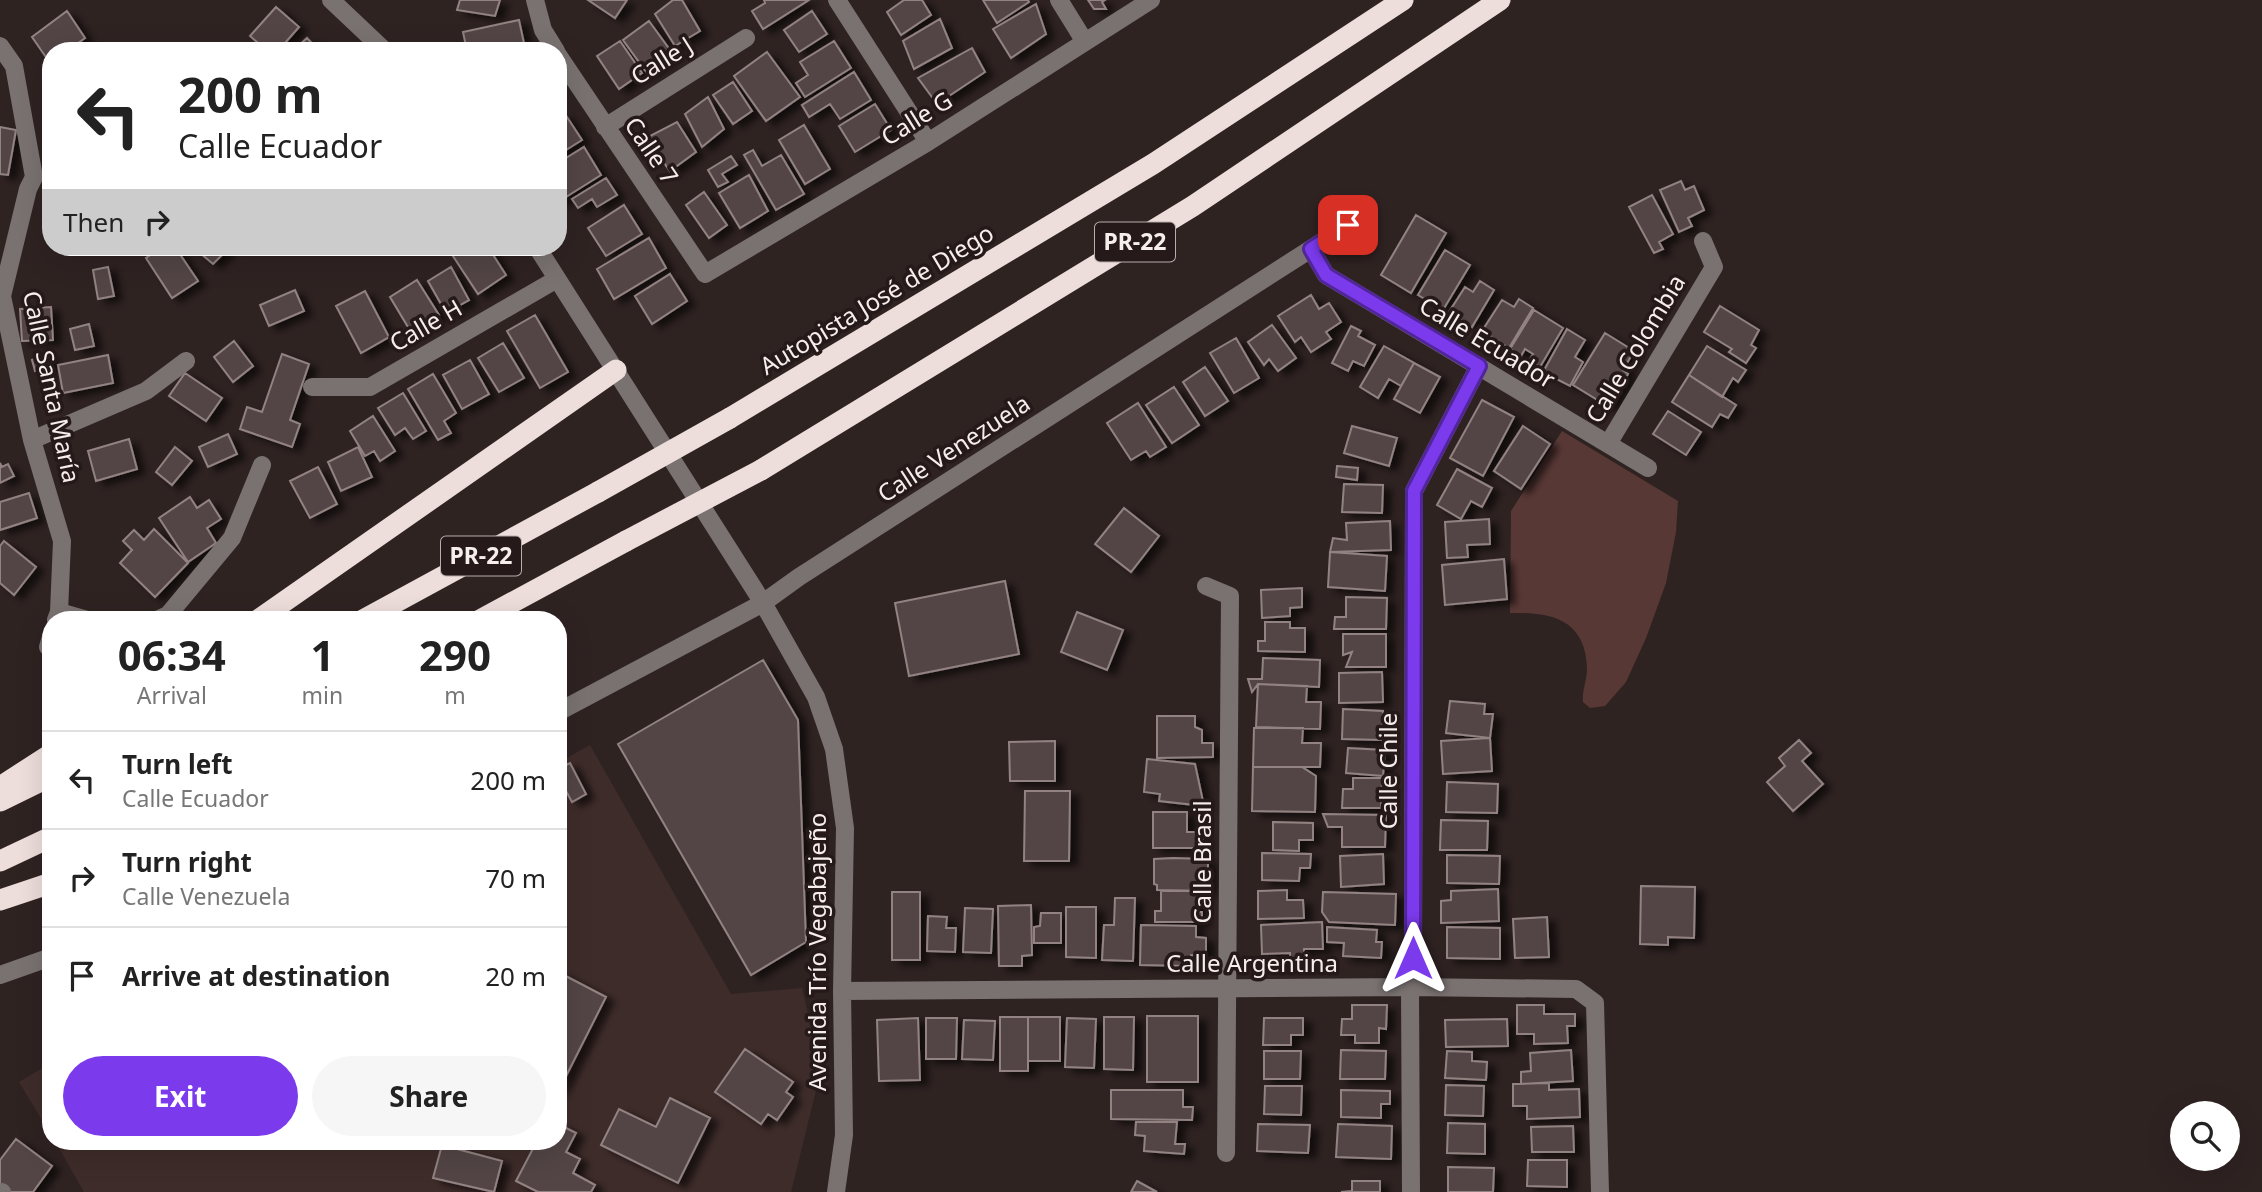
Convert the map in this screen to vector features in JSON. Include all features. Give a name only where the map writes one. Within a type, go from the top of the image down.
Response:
[{"type":"highway","name":"Autopista José de Diego","points":[[380,611],[730,418],[1153,164],[1403,0]]},
{"type":"highway","name":"PR-22","points":[[497,611],[761,470],[1194,206],[1500,0]]},
{"type":"highway","points":[[271,611],[616,370]]},
{"type":"highway","points":[[0,787],[42,760]]},
{"type":"highway","points":[[0,800],[42,780]]},
{"type":"highway","points":[[0,861],[42,841]]},
{"type":"highway","points":[[0,900],[42,886]]},
{"type":"street","points":[[331,0],[375,42]]},
{"type":"street","name":"Calle 7","points":[[535,0],[543,30],[550,42]]},
{"type":"street","points":[[837,0],[929,142]]},
{"type":"street","points":[[1059,0],[1085,42]]},
{"type":"street","name":"Calle G","points":[[705,274],[929,142],[1151,0]]},
{"type":"street","name":"Calle J","points":[[605,127],[746,38]]},
{"type":"street","name":"Calle Santa María","points":[[0,46],[14,66],[42,179],[28,189],[2,296],[32,439],[62,541],[57,611]]},
{"type":"street","name":"Calle 7","points":[[567,68],[705,274]]},
{"type":"street","name":"Calle Venezuela","points":[[567,707],[763,603],[810,570],[1367,213]]},
{"type":"street","name":"Calle Colombia","points":[[1608,444],[1714,267],[1703,242]]},
{"type":"street","name":"Calle Ecuador","points":[[1311,249],[1326,275],[1648,468]]},
{"type":"street","name":"Avenida Trío Vegabajeño","points":[[543,256],[763,603],[816,697],[834,748],[845,828],[842,991],[844,1135],[836,1192]]},
{"type":"street","name":"Calle H","points":[[312,387],[370,387],[557,279]]},
{"type":"street","points":[[32,439],[146,391],[186,361]]},
{"type":"street","name":"Calle Chile","points":[[1411,1192],[1414,491],[1479,366]]},
{"type":"street","points":[[171,611],[232,538],[262,465]]},
{"type":"street","name":"Calle Brasil","points":[[1206,586],[1230,596],[1226,1153]]},
{"type":"street","points":[[0,975],[42,960]]},
{"type":"street","name":"Calle Argentina","points":[[842,991],[1410,987],[1576,989],[1595,1003],[1600,1192]]},
{"type":"shaded area","points":[[1562,431],[1678,501],[1676,532],[1666,583],[1646,638],[1626,682],[1605,706],[1590,708],[1583,702],[1587,669],[1585,652],[1573,629],[1552,617],[1510,613],[1511,511]]},
{"type":"shaded area","points":[[590,745],[731,994],[802,988],[821,1070],[791,1192],[84,1192],[60,1150],[567,1150],[567,758]]},
{"type":"shaded area","points":[[42,1068],[42,1120],[19,1082]]},
{"type":"building","points":[[460,0],[500,0],[495,16],[457,10]]},
{"type":"building","points":[[588,0],[627,0],[615,18]]},
{"type":"building","points":[[673,0],[682,0],[700,31],[675,46],[655,14]]},
{"type":"building","points":[[764,0],[809,0],[763,29],[752,11],[765,3]]},
{"type":"building","points":[[904,0],[922,0],[931,15],[901,35],[887,12]]},
{"type":"building","points":[[983,0],[1028,0],[1029,2],[997,23]]},
{"type":"building","points":[[1088,0],[1105,0],[1102,2],[1106,9],[1094,9]]},
{"type":"building","points":[[1036,4],[1046,34],[1011,58],[993,29]]},
{"type":"building","points":[[276,7],[299,27],[286,42],[257,42],[250,36]]},
{"type":"building","points":[[67,11],[85,38],[79,42],[42,42],[42,51],[32,37]]},
{"type":"building","points":[[812,11],[827,34],[799,52],[784,30]]},
{"type":"building","points":[[940,19],[952,48],[914,69],[903,41]]},
{"type":"building","points":[[519,20],[524,42],[465,42],[463,32]]},
{"type":"building","points":[[649,21],[673,54],[647,73],[623,40]]},
{"type":"building","points":[[620,41],[642,73],[619,89],[597,56]]},
{"type":"building","points":[[834,41],[851,68],[805,97],[796,83],[808,75],[800,62]]},
{"type":"building","points":[[972,48],[985,72],[937,104],[918,78]]},
{"type":"building","points":[[767,52],[800,97],[766,121],[734,76]]},
{"type":"building","points":[[854,72],[871,100],[840,119],[830,104],[809,117],[802,105]]},
{"type":"building","points":[[733,82],[752,111],[733,124],[713,95]]},
{"type":"building","points":[[708,97],[724,129],[702,147],[685,114]]},
{"type":"building","points":[[875,104],[891,130],[855,152],[839,126]]},
{"type":"building","points":[[567,117],[582,140],[567,149]]},
{"type":"building","points":[[677,122],[696,152],[670,171],[646,138]]},
{"type":"building","points":[[804,125],[830,169],[805,184],[779,140]]},
{"type":"building","points":[[0,127],[16,130],[8,175],[0,174]]},
{"type":"building","points":[[584,147],[601,175],[567,196],[567,157]]},
{"type":"building","points":[[753,150],[762,166],[781,155],[804,194],[776,210],[744,155]]},
{"type":"building","points":[[731,156],[737,165],[722,174],[728,182],[718,187],[708,170]]},
{"type":"building","points":[[749,175],[768,211],[740,228],[719,193]]},
{"type":"building","points":[[606,178],[617,195],[597,207],[592,199],[578,208],[572,199]]},
{"type":"building","points":[[1681,181],[1685,190],[1694,186],[1704,210],[1688,218],[1692,226],[1679,232],[1660,190]]},
{"type":"building","points":[[704,192],[727,225],[709,238],[686,205]]},
{"type":"building","points":[[1652,195],[1673,234],[1659,242],[1663,249],[1654,253],[1629,207]]},
{"type":"building","points":[[624,205],[642,234],[606,256],[588,228]]},
{"type":"building","points":[[1416,215],[1446,233],[1411,293],[1381,275]]},
{"type":"building","points":[[649,238],[666,268],[614,299],[597,269]]},
{"type":"building","points":[[1445,250],[1470,265],[1443,310],[1418,295]]},
{"type":"building","points":[[181,256],[198,281],[172,298],[146,258]]},
{"type":"building","points":[[204,256],[221,256],[213,264]]},
{"type":"building","points":[[453,256],[494,256],[506,275],[478,294]]},
{"type":"building","points":[[108,267],[114,296],[98,299],[93,270]]},
{"type":"building","points":[[451,267],[469,300],[446,313],[428,281]]},
{"type":"building","points":[[670,274],[687,301],[652,324],[635,296]]},
{"type":"building","points":[[417,280],[439,315],[411,332],[390,297]]},
{"type":"building","points":[[1480,281],[1494,290],[1472,327],[1449,312],[1465,287],[1473,292]]},
{"type":"building","points":[[295,290],[304,311],[269,326],[260,305]]},
{"type":"building","points":[[365,291],[389,337],[361,353],[336,306]]},
{"type":"building","points":[[1311,295],[1319,309],[1329,303],[1341,322],[1326,332],[1331,339],[1311,352],[1301,337],[1295,342],[1278,316]]},
{"type":"building","points":[[1519,299],[1533,308],[1509,348],[1482,331],[1502,300],[1514,307]]},
{"type":"building","points":[[1720,306],[1759,330],[1751,345],[1756,348],[1746,363],[1729,352],[1732,349],[1704,332]]},
{"type":"building","points":[[51,307],[53,340],[22,341],[20,309]]},
{"type":"building","points":[[1534,310],[1563,328],[1540,367],[1529,361],[1533,354],[1525,349],[1521,356],[1510,349]]},
{"type":"building","points":[[535,315],[568,372],[540,388],[507,331]]},
{"type":"building","points":[[89,324],[94,346],[75,350],[70,329]]},
{"type":"building","points":[[1272,325],[1296,358],[1278,371],[1269,359],[1264,365],[1248,342]]},
{"type":"building","points":[[1351,326],[1361,331],[1358,336],[1375,345],[1364,366],[1353,361],[1348,371],[1332,363]]},
{"type":"building","points":[[1567,329],[1585,340],[1575,357],[1583,362],[1570,386],[1543,372]]},
{"type":"building","points":[[1605,333],[1634,351],[1623,370],[1628,374],[1609,407],[1573,385]]},
{"type":"building","points":[[1236,338],[1259,378],[1234,393],[1210,353]]},
{"type":"building","points":[[234,341],[253,366],[233,382],[214,357]]},
{"type":"building","points":[[503,343],[524,378],[499,392],[478,358]]},
{"type":"building","points":[[1384,346],[1414,363],[1401,386],[1389,379],[1378,398],[1360,387]]},
{"type":"building","points":[[1707,346],[1746,370],[1738,382],[1733,378],[1722,397],[1689,375]]},
{"type":"building","points":[[50,354],[51,367],[35,371],[32,360]]},
{"type":"building","points":[[282,354],[309,364],[290,420],[300,424],[292,447],[240,429],[247,407],[262,412]]},
{"type":"building","points":[[108,355],[113,383],[63,393],[58,365]]},
{"type":"building","points":[[470,360],[489,394],[462,409],[443,375]]},
{"type":"building","points":[[1414,363],[1440,377],[1420,413],[1394,399]]},
{"type":"building","points":[[1205,367],[1228,401],[1205,416],[1183,382]]},
{"type":"building","points":[[185,373],[222,398],[206,421],[169,396]]},
{"type":"building","points":[[433,374],[456,413],[444,421],[451,433],[438,440],[408,389]]},
{"type":"building","points":[[1689,375],[1736,405],[1728,418],[1720,414],[1712,427],[1672,402]]},
{"type":"building","points":[[1174,387],[1199,425],[1172,443],[1146,405]]},
{"type":"building","points":[[403,393],[426,431],[413,439],[405,428],[395,435],[378,408]]},
{"type":"building","points":[[1482,400],[1514,417],[1483,476],[1450,458]]},
{"type":"building","points":[[1138,403],[1166,447],[1150,457],[1146,451],[1131,460],[1107,423]]},
{"type":"building","points":[[1668,411],[1701,432],[1686,455],[1653,434]]},
{"type":"building","points":[[373,416],[395,451],[380,461],[374,451],[365,456],[350,431]]},
{"type":"building","points":[[1352,426],[1397,438],[1389,466],[1344,453]]},
{"type":"building","points":[[1523,426],[1550,444],[1521,489],[1494,471]]},
{"type":"building","points":[[228,434],[237,454],[208,467],[199,447]]},
{"type":"building","points":[[129,439],[137,469],[96,481],[88,451]]},
{"type":"building","points":[[175,447],[192,461],[172,485],[156,472]]},
{"type":"building","points":[[358,447],[372,477],[341,491],[328,462]]},
{"type":"building","points":[[0,463],[2,467],[8,464],[14,476],[0,483]]},
{"type":"building","points":[[1337,466],[1358,468],[1357,480],[1336,477]]},
{"type":"building","points":[[318,467],[337,504],[310,518],[290,481]]},
{"type":"building","points":[[1457,469],[1492,488],[1482,507],[1471,501],[1461,519],[1437,505]]},
{"type":"building","points":[[1344,484],[1383,485],[1382,513],[1342,512]]},
{"type":"building","points":[[29,493],[37,518],[0,530],[0,502]]},
{"type":"building","points":[[190,497],[197,508],[209,500],[221,519],[207,528],[216,543],[188,562],[159,518]]},
{"type":"building","points":[[1124,508],[1159,536],[1131,572],[1095,544]]},
{"type":"building","points":[[1489,519],[1490,544],[1467,545],[1468,557],[1447,558],[1445,522]]},
{"type":"building","points":[[1390,521],[1391,550],[1330,552],[1333,538],[1347,540],[1346,523]]},
{"type":"building","points":[[154,529],[188,563],[155,597],[120,563],[132,550],[123,541],[134,530],[144,540]]},
{"type":"building","points":[[4,541],[36,567],[14,595],[0,583],[0,546]]},
{"type":"building","points":[[1330,552],[1387,556],[1385,591],[1328,587]]},
{"type":"building","points":[[1504,559],[1507,599],[1445,605],[1442,565]]},
{"type":"building","points":[[1005,581],[1019,654],[909,676],[895,603]]},
{"type":"building","points":[[1302,588],[1302,607],[1290,608],[1290,616],[1262,618],[1261,590]]},
{"type":"building","points":[[1346,597],[1387,598],[1386,629],[1334,629],[1335,617],[1346,617]]},
{"type":"building","points":[[1077,612],[1123,630],[1107,670],[1061,652]]},
{"type":"building","points":[[1265,622],[1290,622],[1290,628],[1305,628],[1305,652],[1258,651],[1258,641],[1265,641]]},
{"type":"building","points":[[1343,634],[1386,634],[1386,667],[1346,667],[1352,652],[1343,655]]},
{"type":"building","points":[[1263,658],[1320,660],[1319,687],[1258,684],[1252,692],[1248,679],[1262,679]]},
{"type":"building","points":[[763,660],[798,720],[806,942],[751,975],[618,744]]},
{"type":"building","points":[[1382,672],[1383,702],[1339,703],[1339,673]]},
{"type":"building","points":[[1258,684],[1307,686],[1306,702],[1321,702],[1320,729],[1256,727]]},
{"type":"building","points":[[1450,701],[1485,704],[1484,714],[1493,714],[1490,738],[1446,733]]},
{"type":"building","points":[[1343,709],[1383,711],[1382,740],[1342,739]]},
{"type":"building","points":[[1157,716],[1195,716],[1195,727],[1202,730],[1202,743],[1213,743],[1213,757],[1157,758]]},
{"type":"building","points":[[1254,728],[1303,728],[1302,743],[1321,743],[1320,767],[1253,767]]},
{"type":"building","points":[[1490,738],[1492,771],[1443,774],[1441,741]]},
{"type":"building","points":[[1799,740],[1811,753],[1802,761],[1823,784],[1793,811],[1767,782],[1785,766],[1779,758]]},
{"type":"building","points":[[1055,741],[1055,781],[1010,781],[1009,742]]},
{"type":"building","points":[[1348,748],[1385,750],[1383,776],[1346,773]]},
{"type":"building","points":[[1147,759],[1195,764],[1204,806],[1159,801],[1160,794],[1144,792]]},
{"type":"building","points":[[570,763],[586,794],[572,802],[567,793],[567,764]]},
{"type":"building","points":[[1253,767],[1302,767],[1316,776],[1315,812],[1252,811]]},
{"type":"building","points":[[1353,778],[1382,778],[1381,808],[1342,808],[1343,789],[1353,789]]},
{"type":"building","points":[[1447,782],[1498,784],[1497,813],[1446,812]]},
{"type":"building","points":[[1025,791],[1070,791],[1069,861],[1024,861]]},
{"type":"building","points":[[1153,812],[1187,812],[1187,832],[1203,832],[1203,848],[1153,848]]},
{"type":"building","points":[[1323,814],[1386,815],[1385,847],[1342,847],[1342,827],[1328,827]]},
{"type":"building","points":[[1441,820],[1488,821],[1487,850],[1440,850]]},
{"type":"building","points":[[1273,822],[1313,823],[1313,840],[1299,840],[1299,851],[1273,850]]},
{"type":"building","points":[[1262,853],[1311,854],[1310,868],[1300,868],[1299,881],[1262,880]]},
{"type":"building","points":[[1383,854],[1384,884],[1341,887],[1340,856]]},
{"type":"building","points":[[1447,855],[1500,856],[1499,884],[1447,883]]},
{"type":"building","points":[[1154,859],[1208,859],[1208,891],[1157,890],[1157,885],[1154,884]]},
{"type":"building","points":[[1641,886],[1695,887],[1694,938],[1668,937],[1668,945],[1640,944]]},
{"type":"building","points":[[1498,889],[1499,921],[1441,923],[1441,901],[1451,900],[1451,891]]},
{"type":"building","points":[[1287,890],[1287,900],[1303,900],[1304,918],[1258,919],[1258,891]]},
{"type":"building","points":[[1161,891],[1199,891],[1198,912],[1202,912],[1202,922],[1155,922],[1155,911],[1161,911]]},
{"type":"building","points":[[892,892],[920,892],[920,960],[892,960]]},
{"type":"building","points":[[1323,892],[1396,894],[1395,925],[1329,922],[1322,912]]},
{"type":"building","points":[[1115,898],[1135,898],[1133,961],[1102,960],[1104,925],[1114,925]]},
{"type":"building","points":[[1031,905],[1032,955],[1022,956],[1022,966],[999,966],[998,906]]},
{"type":"building","points":[[1066,907],[1096,907],[1096,958],[1066,957]]},
{"type":"building","points":[[965,908],[993,909],[991,953],[963,952]]},
{"type":"building","points":[[1041,913],[1061,913],[1061,943],[1034,943],[1034,927],[1040,926]]},
{"type":"building","points":[[928,916],[947,917],[946,928],[956,928],[955,952],[927,951]]},
{"type":"building","points":[[1547,917],[1549,957],[1515,958],[1513,919]]},
{"type":"building","points":[[1322,922],[1323,949],[1304,949],[1304,962],[1290,963],[1290,953],[1262,954],[1261,925]]},
{"type":"building","points":[[1141,925],[1196,926],[1196,937],[1206,938],[1206,956],[1191,955],[1190,966],[1140,965]]},
{"type":"building","points":[[1327,927],[1377,930],[1376,942],[1382,942],[1381,958],[1343,956],[1344,943],[1327,942]]},
{"type":"building","points":[[1447,927],[1500,928],[1500,959],[1447,958]]},
{"type":"building","points":[[567,977],[606,997],[567,1074]]},
{"type":"building","points":[[1352,1005],[1387,1005],[1386,1029],[1379,1028],[1379,1043],[1355,1043],[1355,1035],[1341,1035],[1342,1019],[1352,1019]]},
{"type":"building","points":[[1517,1005],[1544,1005],[1544,1014],[1575,1014],[1575,1026],[1567,1026],[1568,1043],[1534,1044],[1534,1034],[1517,1034]]},
{"type":"building","points":[[1147,1016],[1198,1016],[1198,1082],[1147,1082]]},
{"type":"building","points":[[1000,1017],[1028,1017],[1028,1071],[1000,1071]]},
{"type":"building","points":[[1028,1017],[1060,1017],[1060,1061],[1028,1061]]},
{"type":"building","points":[[1104,1017],[1134,1017],[1133,1070],[1104,1069]]},
{"type":"building","points":[[918,1018],[920,1080],[879,1081],[877,1020]]},
{"type":"building","points":[[926,1018],[957,1018],[956,1059],[926,1059]]},
{"type":"building","points":[[1067,1018],[1096,1019],[1094,1068],[1065,1067]]},
{"type":"building","points":[[1264,1018],[1303,1018],[1303,1035],[1291,1035],[1291,1045],[1263,1045]]},
{"type":"building","points":[[1507,1019],[1508,1046],[1446,1047],[1445,1020]]},
{"type":"building","points":[[964,1020],[995,1021],[993,1060],[962,1059]]},
{"type":"building","points":[[745,1049],[793,1082],[786,1092],[793,1097],[777,1120],[768,1114],[761,1124],[715,1092]]},
{"type":"building","points":[[1341,1050],[1386,1051],[1385,1079],[1340,1079]]},
{"type":"building","points":[[1571,1050],[1573,1081],[1521,1084],[1521,1072],[1531,1071],[1530,1053]]},
{"type":"building","points":[[1264,1051],[1301,1051],[1300,1079],[1264,1079]]},
{"type":"building","points":[[1447,1051],[1472,1052],[1472,1061],[1487,1062],[1486,1080],[1445,1078]]},
{"type":"building","points":[[1549,1083],[1549,1090],[1579,1089],[1580,1117],[1527,1119],[1527,1106],[1513,1106],[1513,1084]]},
{"type":"building","points":[[1446,1085],[1484,1086],[1483,1116],[1445,1115]]},
{"type":"building","points":[[1265,1086],[1302,1086],[1301,1115],[1264,1114]]},
{"type":"building","points":[[1111,1090],[1183,1090],[1183,1107],[1193,1107],[1192,1120],[1111,1119]]},
{"type":"building","points":[[1341,1090],[1390,1091],[1390,1104],[1381,1104],[1381,1118],[1341,1117]]},
{"type":"building","points":[[670,1098],[710,1118],[678,1183],[601,1145],[619,1109],[656,1127]]},
{"type":"building","points":[[1136,1122],[1177,1122],[1175,1144],[1185,1144],[1184,1154],[1144,1151],[1145,1136],[1135,1135]]},
{"type":"building","points":[[1448,1123],[1485,1124],[1485,1154],[1447,1153]]},
{"type":"building","points":[[1258,1124],[1310,1125],[1308,1153],[1257,1151]]},
{"type":"building","points":[[1338,1124],[1392,1126],[1391,1159],[1336,1157]]},
{"type":"building","points":[[1573,1126],[1574,1152],[1532,1152],[1531,1127]]},
{"type":"building","points":[[567,1128],[576,1133],[566,1152],[580,1159],[573,1173],[595,1185],[591,1192],[538,1192],[516,1181],[532,1150],[567,1150]]},
{"type":"building","points":[[16,1139],[52,1166],[33,1192],[8,1192],[0,1186],[0,1160]]},
{"type":"building","points":[[441,1150],[461,1150],[502,1161],[494,1192],[433,1178]]},
{"type":"building","points":[[1528,1160],[1567,1160],[1567,1187],[1527,1186]]},
{"type":"building","points":[[1448,1167],[1494,1168],[1493,1192],[1448,1192]]},
{"type":"building","points":[[1137,1181],[1157,1192],[1131,1192]]},
{"type":"building","points":[[1352,1181],[1380,1181],[1380,1192],[1341,1192],[1352,1191]]},
{"type":"route","points":[[1348,225],[1311,249],[1326,275],[1479,366],[1414,491],[1413,958]]}]
